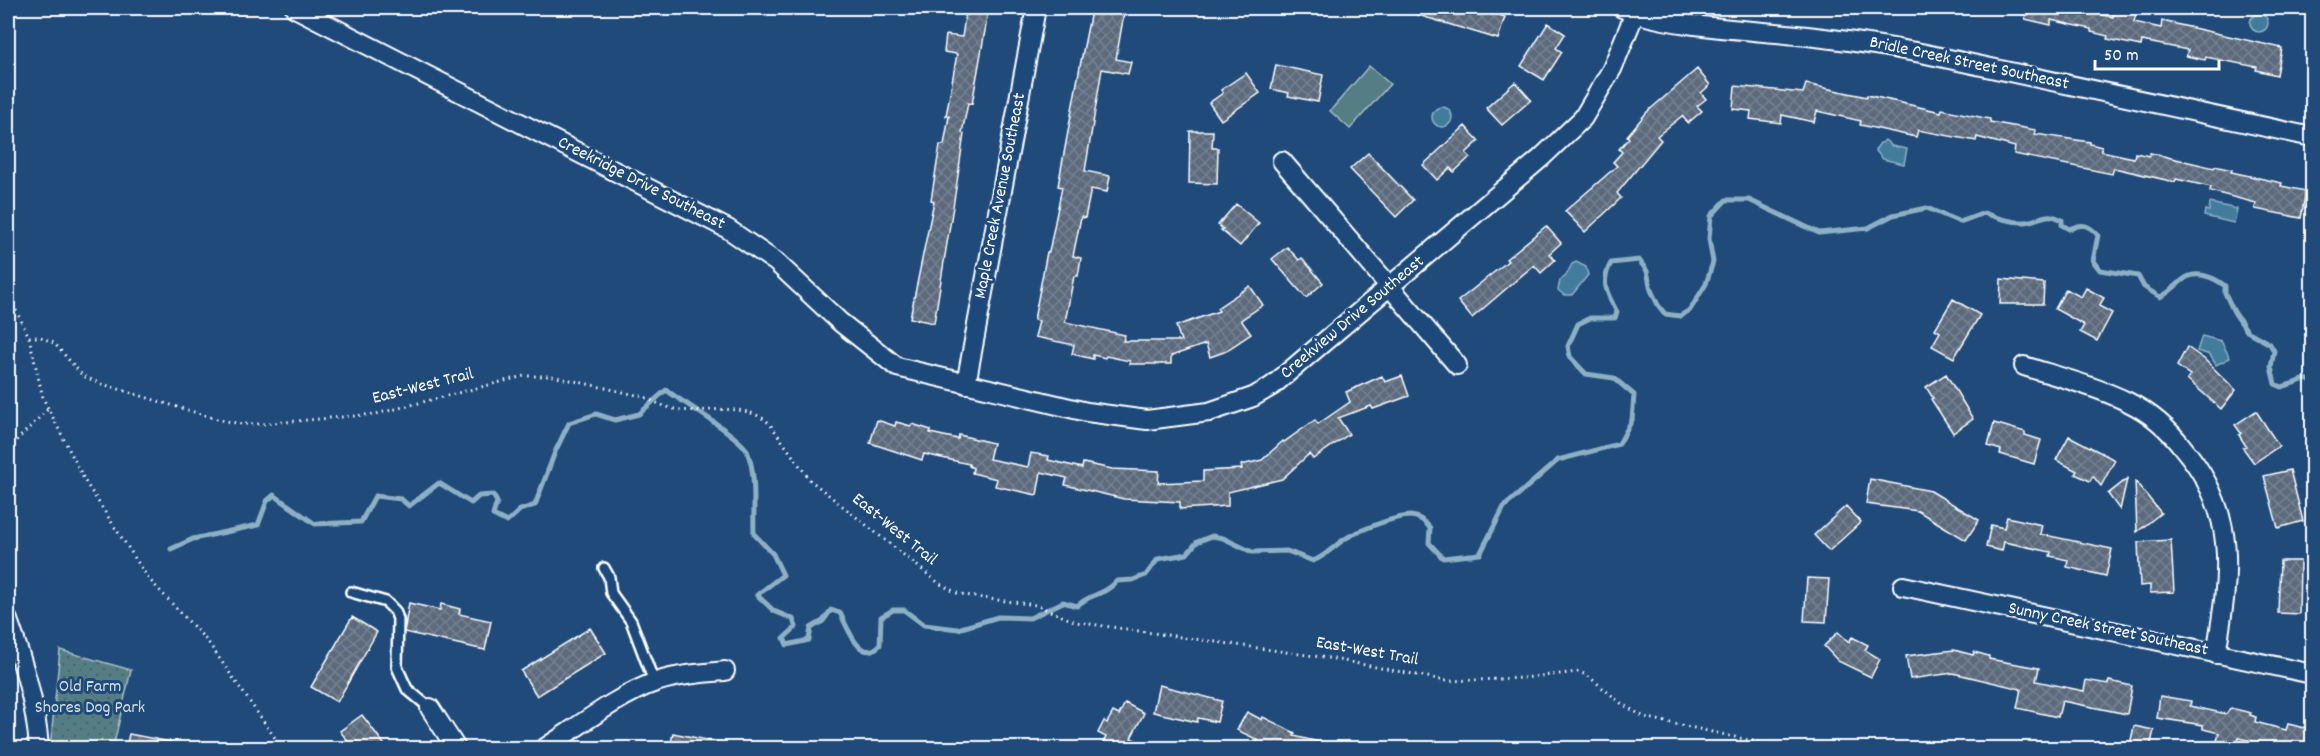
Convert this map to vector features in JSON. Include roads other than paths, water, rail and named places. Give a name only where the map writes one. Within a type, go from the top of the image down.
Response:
[{"type":"street","name":"Creekridge Drive Southeast","points":[[296,8],[728,229],[776,262],[840,322],[897,367],[966,384]]},
{"type":"street","name":"Maple Creek Avenue Southeast","points":[[966,384],[1036,8]]},
{"type":"street","name":"Creekview Drive Southeast","points":[[966,384],[1087,412],[1130,419],[1185,417],[1209,412],[1253,397],[1272,386],[1541,158],[1583,118],[1612,69],[1629,10]]},
{"type":"street","name":"Bridle Creek Street Southeast","points":[[1629,10],[1723,27],[1870,43],[1995,67],[2313,136]]},
{"type":"street","points":[[1282,160],[1457,365]]},
{"type":"street","points":[[2024,366],[2129,402],[2152,416],[2170,432],[2191,457],[2210,487],[2223,521],[2225,535],[2227,590],[2216,654]]},
{"type":"street","name":"Sunny Creek Street Southeast","points":[[1903,586],[2313,674]]},
{"type":"street","points":[[8,620],[26,669],[39,748]]},
{"type":"street","points":[[545,748],[630,694],[654,682],[676,676],[725,671]]},
{"type":"street","points":[[430,708],[456,748]]},
{"type":"lane","points":[[604,568],[609,577],[611,593],[631,621],[654,682]]},
{"type":"lane","points":[[351,592],[386,602],[395,611],[398,619],[397,667],[406,689],[430,708]]},
{"type":"water","points":[[2259,14],[2265,17],[2268,23],[2265,29],[2259,32],[2253,29],[2250,23],[2253,17]]},
{"type":"water","points":[[1442,107],[1449,110],[1452,117],[1449,124],[1442,127],[1435,124],[1432,117],[1435,110]]},
{"type":"water","points":[[1885,140],[1892,146],[1907,149],[1904,164],[1883,159],[1875,150]]},
{"type":"water","points":[[2210,203],[2237,209],[2234,223],[2204,216],[2205,210],[2209,211]]},
{"type":"water","points":[[1576,262],[1586,267],[1588,275],[1572,295],[1564,295],[1558,290],[1560,280]]},
{"type":"water","points":[[2202,336],[2221,341],[2230,358],[2216,365],[2210,355],[2197,351]]},
{"type":"waterway","points":[[171,549],[193,539],[258,525],[267,501],[274,495],[315,524],[361,522],[375,496],[401,499],[409,506],[439,483],[471,503],[479,496],[493,495],[497,502],[493,515],[507,522],[520,510],[535,505],[555,452],[569,423],[596,414],[615,420],[639,414],[666,390],[723,428],[747,451],[753,481],[754,534],[773,554],[783,575],[757,595],[774,611],[793,619],[796,627],[784,638],[787,645],[809,640],[811,628],[823,621],[831,610],[840,613],[860,647],[873,650],[880,645],[881,617],[893,610],[904,610],[924,625],[958,629],[998,617],[1030,618],[1063,602],[1077,606],[1117,581],[1133,580],[1146,575],[1158,559],[1187,554],[1197,542],[1212,536],[1223,538],[1252,552],[1287,551],[1313,561],[1354,534],[1388,521],[1411,516],[1420,518],[1430,528],[1429,543],[1443,558],[1480,554],[1504,507],[1558,460],[1619,444],[1632,420],[1634,395],[1614,378],[1586,374],[1570,357],[1568,346],[1578,324],[1590,318],[1615,318],[1617,312],[1605,282],[1611,263],[1639,260],[1647,271],[1651,290],[1658,305],[1665,314],[1680,316],[1690,310],[1706,284],[1713,262],[1709,239],[1711,216],[1726,200],[1749,200],[1819,233],[1868,228],[1893,215],[1927,208],[1960,222],[1984,213],[2005,220],[2021,222],[2051,216],[2062,220],[2062,225],[2069,229],[2085,226],[2098,235],[2093,261],[2100,270],[2138,276],[2144,287],[2160,297],[2189,276],[2210,277],[2221,283],[2225,286],[2225,293],[2234,312],[2247,331],[2270,344],[2274,351],[2271,367],[2275,384],[2282,387],[2306,379],[2312,382]]},
{"type":"park label","name":"Old Farm Shores Dog Park","points":[[90,697]]}]
